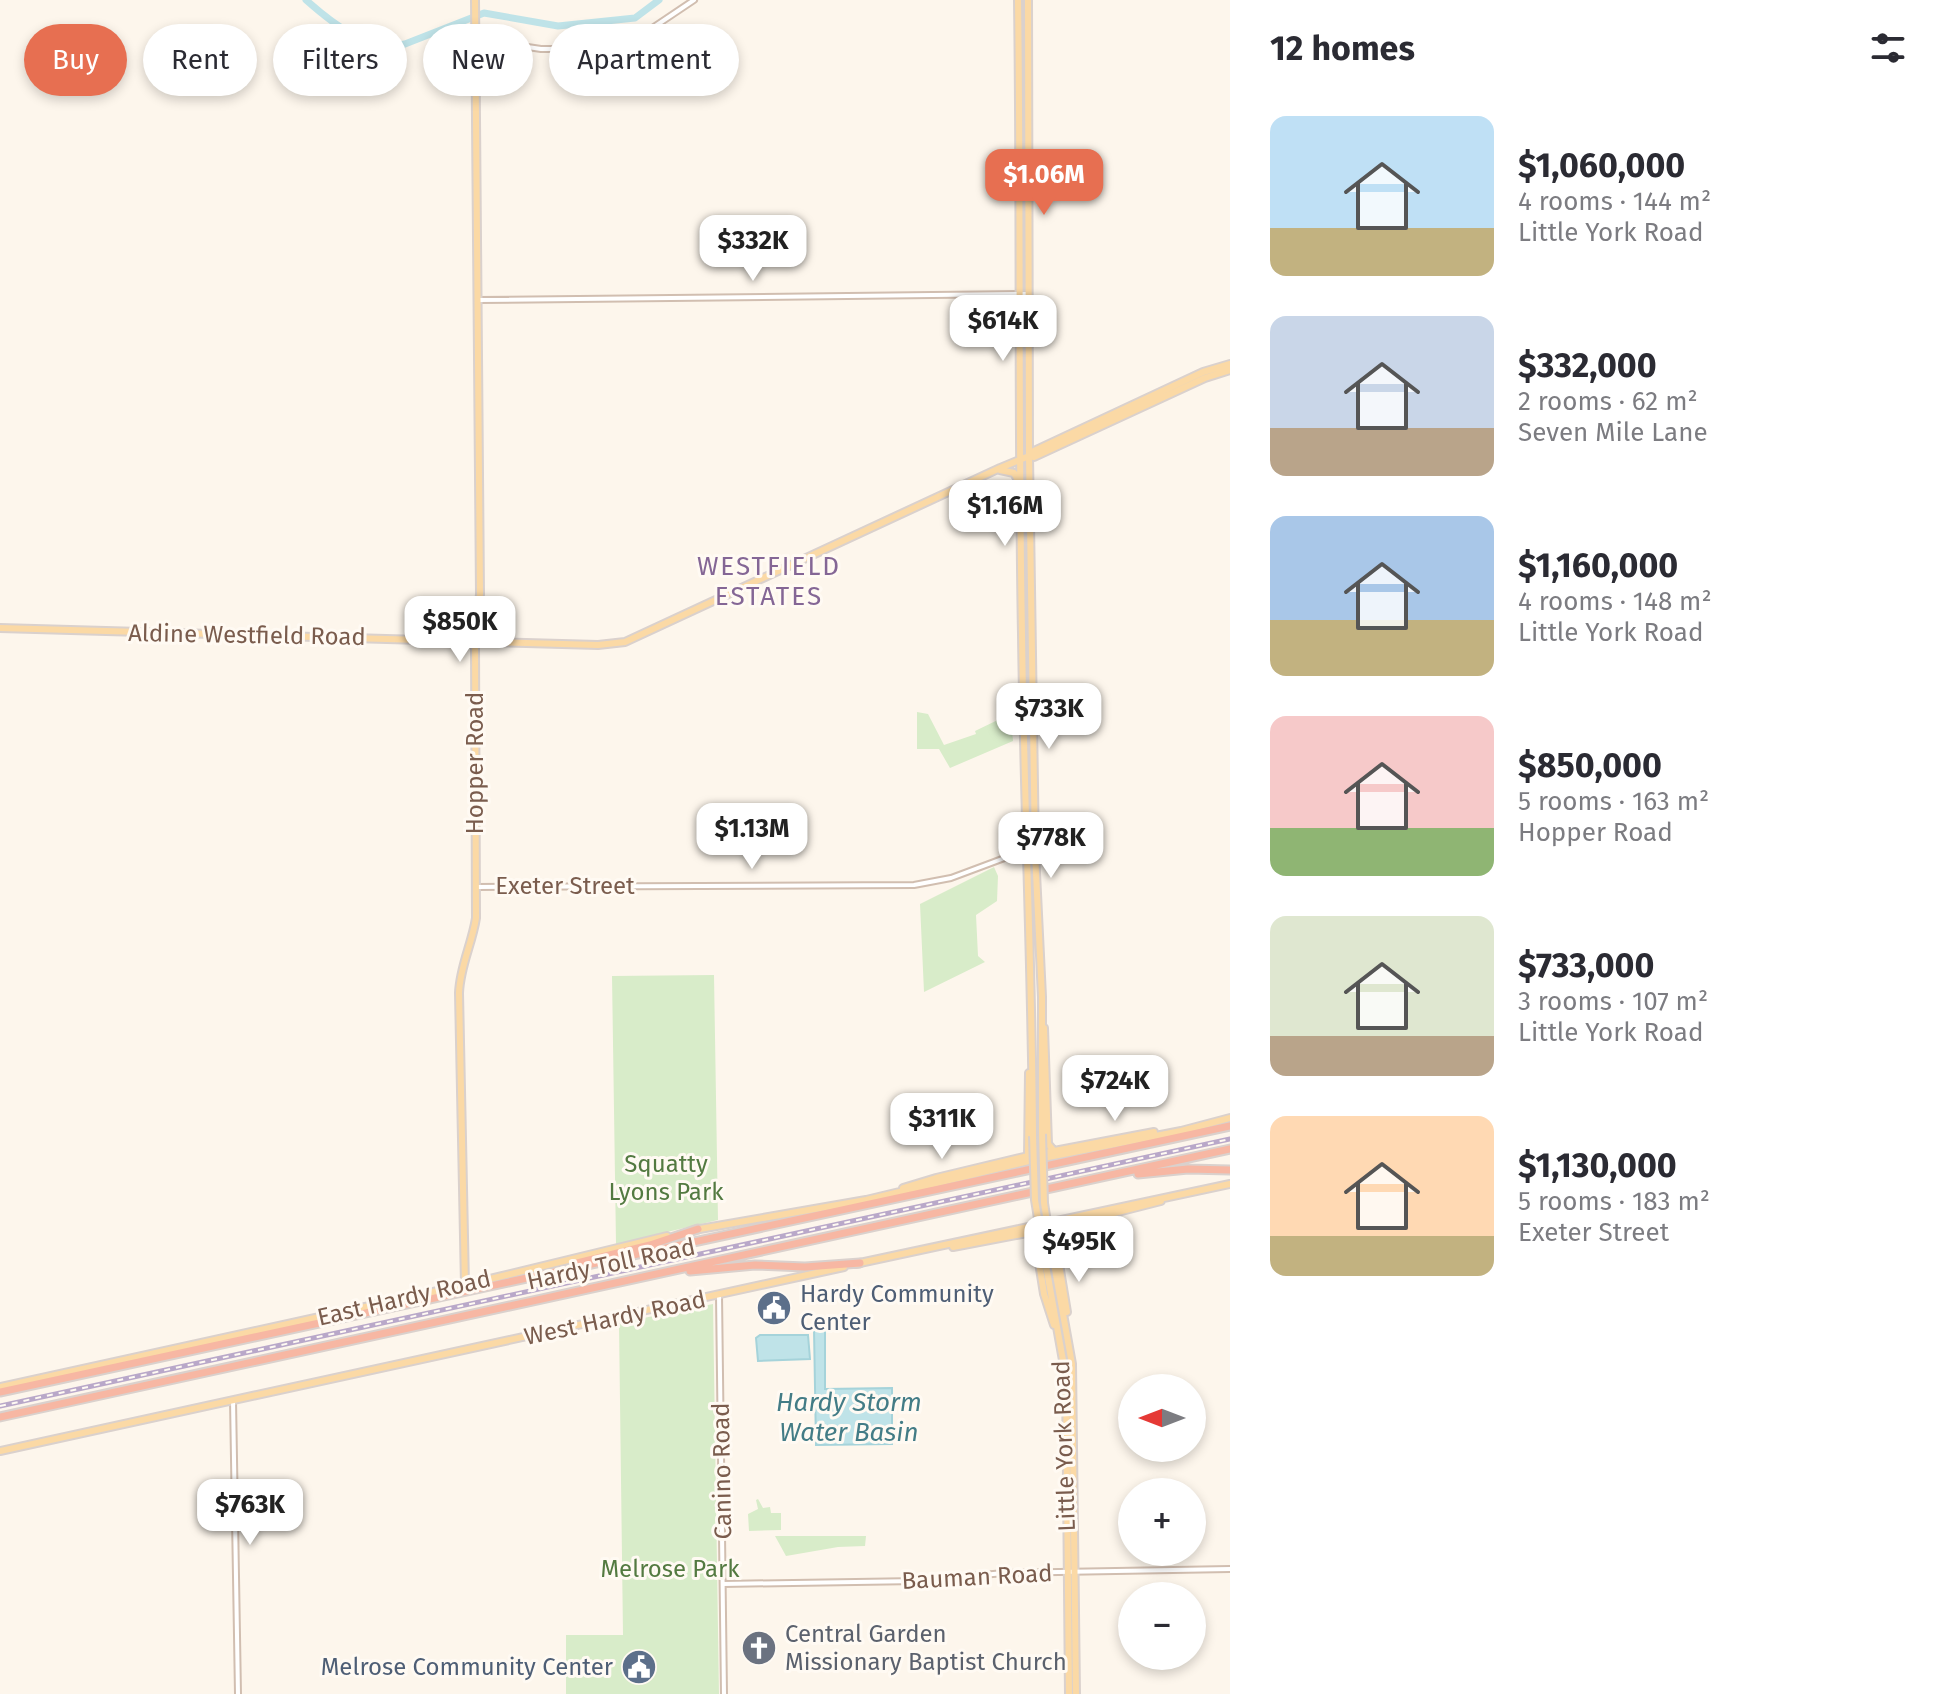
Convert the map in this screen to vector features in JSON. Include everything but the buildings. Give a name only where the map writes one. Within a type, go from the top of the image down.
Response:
[{"type":"highway","name":"Hardy Toll Road","points":[[0,1390],[1230,1126]]},
{"type":"highway","name":"Hardy Toll Road","points":[[0,1417],[1230,1149]]},
{"type":"highway","points":[[1092,1179],[1188,1169],[1230,1170]]},
{"type":"highway","points":[[530,1278],[698,1229]]},
{"type":"highway","points":[[672,1271],[755,1265],[805,1267],[860,1263]]},
{"type":"main road","name":"Little York Road","points":[[1018,0],[1019,460],[1026,854],[1033,1007],[1037,1017],[1045,1136],[1043,1158],[1047,1224],[1072,1364],[1069,1694]]},
{"type":"main road","name":"Little York Road","points":[[1028,0],[1029,456],[1035,852],[1041,1007],[1037,1017],[1030,1139],[1036,1229],[1066,1377],[1076,1694]]},
{"type":"main road","name":"Hopper Road","points":[[475,1],[475,24]]},
{"type":"main road","name":"Hopper Road","points":[[465,1285],[459,993],[465,957],[473,935],[475,641],[480,594],[476,96]]},
{"type":"main road","name":"Aldine Westfield Road","points":[[0,628],[598,645],[625,642],[1029,456],[1048,444],[1203,372],[1230,364]]},
{"type":"main road","name":"Aldine Westfield Road","points":[[1029,456],[1034,457],[1230,370]]},
{"type":"main road","points":[[1029,433],[1035,443],[1048,444]]},
{"type":"main road","points":[[996,470],[1014,473],[1020,487]]},
{"type":"main road","points":[[1022,660],[1032,659]]},
{"type":"main road","points":[[1028,910],[1038,910]]},
{"type":"main road","points":[[1033,1007],[1041,1007]]},
{"type":"main road","name":"East Hardy Road","points":[[0,1390],[698,1229],[866,1200],[1031,1158],[1181,1131],[1230,1118]]},
{"type":"main road","points":[[866,1200],[927,1180],[1054,1151],[1139,1133],[1181,1131]]},
{"type":"main road","points":[[1030,1139],[1030,1145],[1038,1146],[1045,1144],[1045,1136]]},
{"type":"main road","points":[[1045,1136],[1054,1151]]},
{"type":"main road","name":"West Hardy Road","points":[[0,1451],[860,1263],[1036,1229],[1064,1220],[1230,1184]]},
{"type":"main road","points":[[938,1247],[963,1246],[1036,1229],[1059,1227],[1144,1207],[1175,1195]]},
{"type":"main road","points":[[1059,1227],[1055,1231],[1055,1239],[1067,1301],[1067,1331]]},
{"type":"main road","points":[[1040,1248],[1039,1239],[1044,1235],[1052,1235],[1055,1239]]},
{"type":"street","points":[[533,47],[601,49],[633,41],[694,0]]},
{"type":"street","points":[[478,300],[1028,294]]},
{"type":"street","name":"Exeter Street","points":[[475,886],[914,885],[951,878],[999,860],[1035,852]]},
{"type":"street","name":"Canino Road","points":[[719,1295],[724,1694]]},
{"type":"street","points":[[233,1400],[238,1694]]},
{"type":"street","name":"Bauman Road","points":[[723,1584],[918,1581],[1004,1573],[1230,1569]]},
{"type":"green space","points":[[917,712],[928,714],[944,745],[976,734],[975,731],[1006,716],[1011,720],[1013,741],[950,768],[939,749],[917,749]]},
{"type":"green space","points":[[994,867],[998,876],[997,901],[976,915],[978,956],[985,962],[924,992],[920,904]]},
{"type":"green space","name":"Squatty Lyons Park","points":[[714,975],[718,1220],[616,1244],[612,976]]},
{"type":"green space","name":"Melrose Park","points":[[713,1304],[719,1694],[566,1694],[566,1635],[623,1635],[619,1323]]},
{"type":"green space","points":[[758,1499],[763,1508],[770,1507],[771,1513],[781,1513],[781,1530],[749,1531],[748,1514],[758,1509]]},
{"type":"green space","points":[[775,1536],[866,1536],[865,1546],[786,1556]]},
{"type":"water","name":"Hardy Storm Water Basin","points":[[825,1328],[825,1389],[892,1388],[892,1444],[816,1445],[814,1329]]},
{"type":"water","points":[[760,1335],[808,1335],[810,1359],[758,1361],[756,1338]]},
{"type":"waterway","points":[[306,0],[352,34],[378,44],[391,45],[405,44],[484,13],[558,26],[635,18],[659,0]]},
{"type":"railway","points":[[0,1406],[1230,1139]]},
{"type":"place","name":"Hardy Community Center","points":[[774,1308]]},
{"type":"place","name":"Central Garden Missionary Baptist Church","points":[[759,1648]]},
{"type":"place","name":"Melrose Community Center","points":[[639,1667]]},
{"type":"district","name":"WESTFIELD ESTATES","points":[[769,581]]}]
